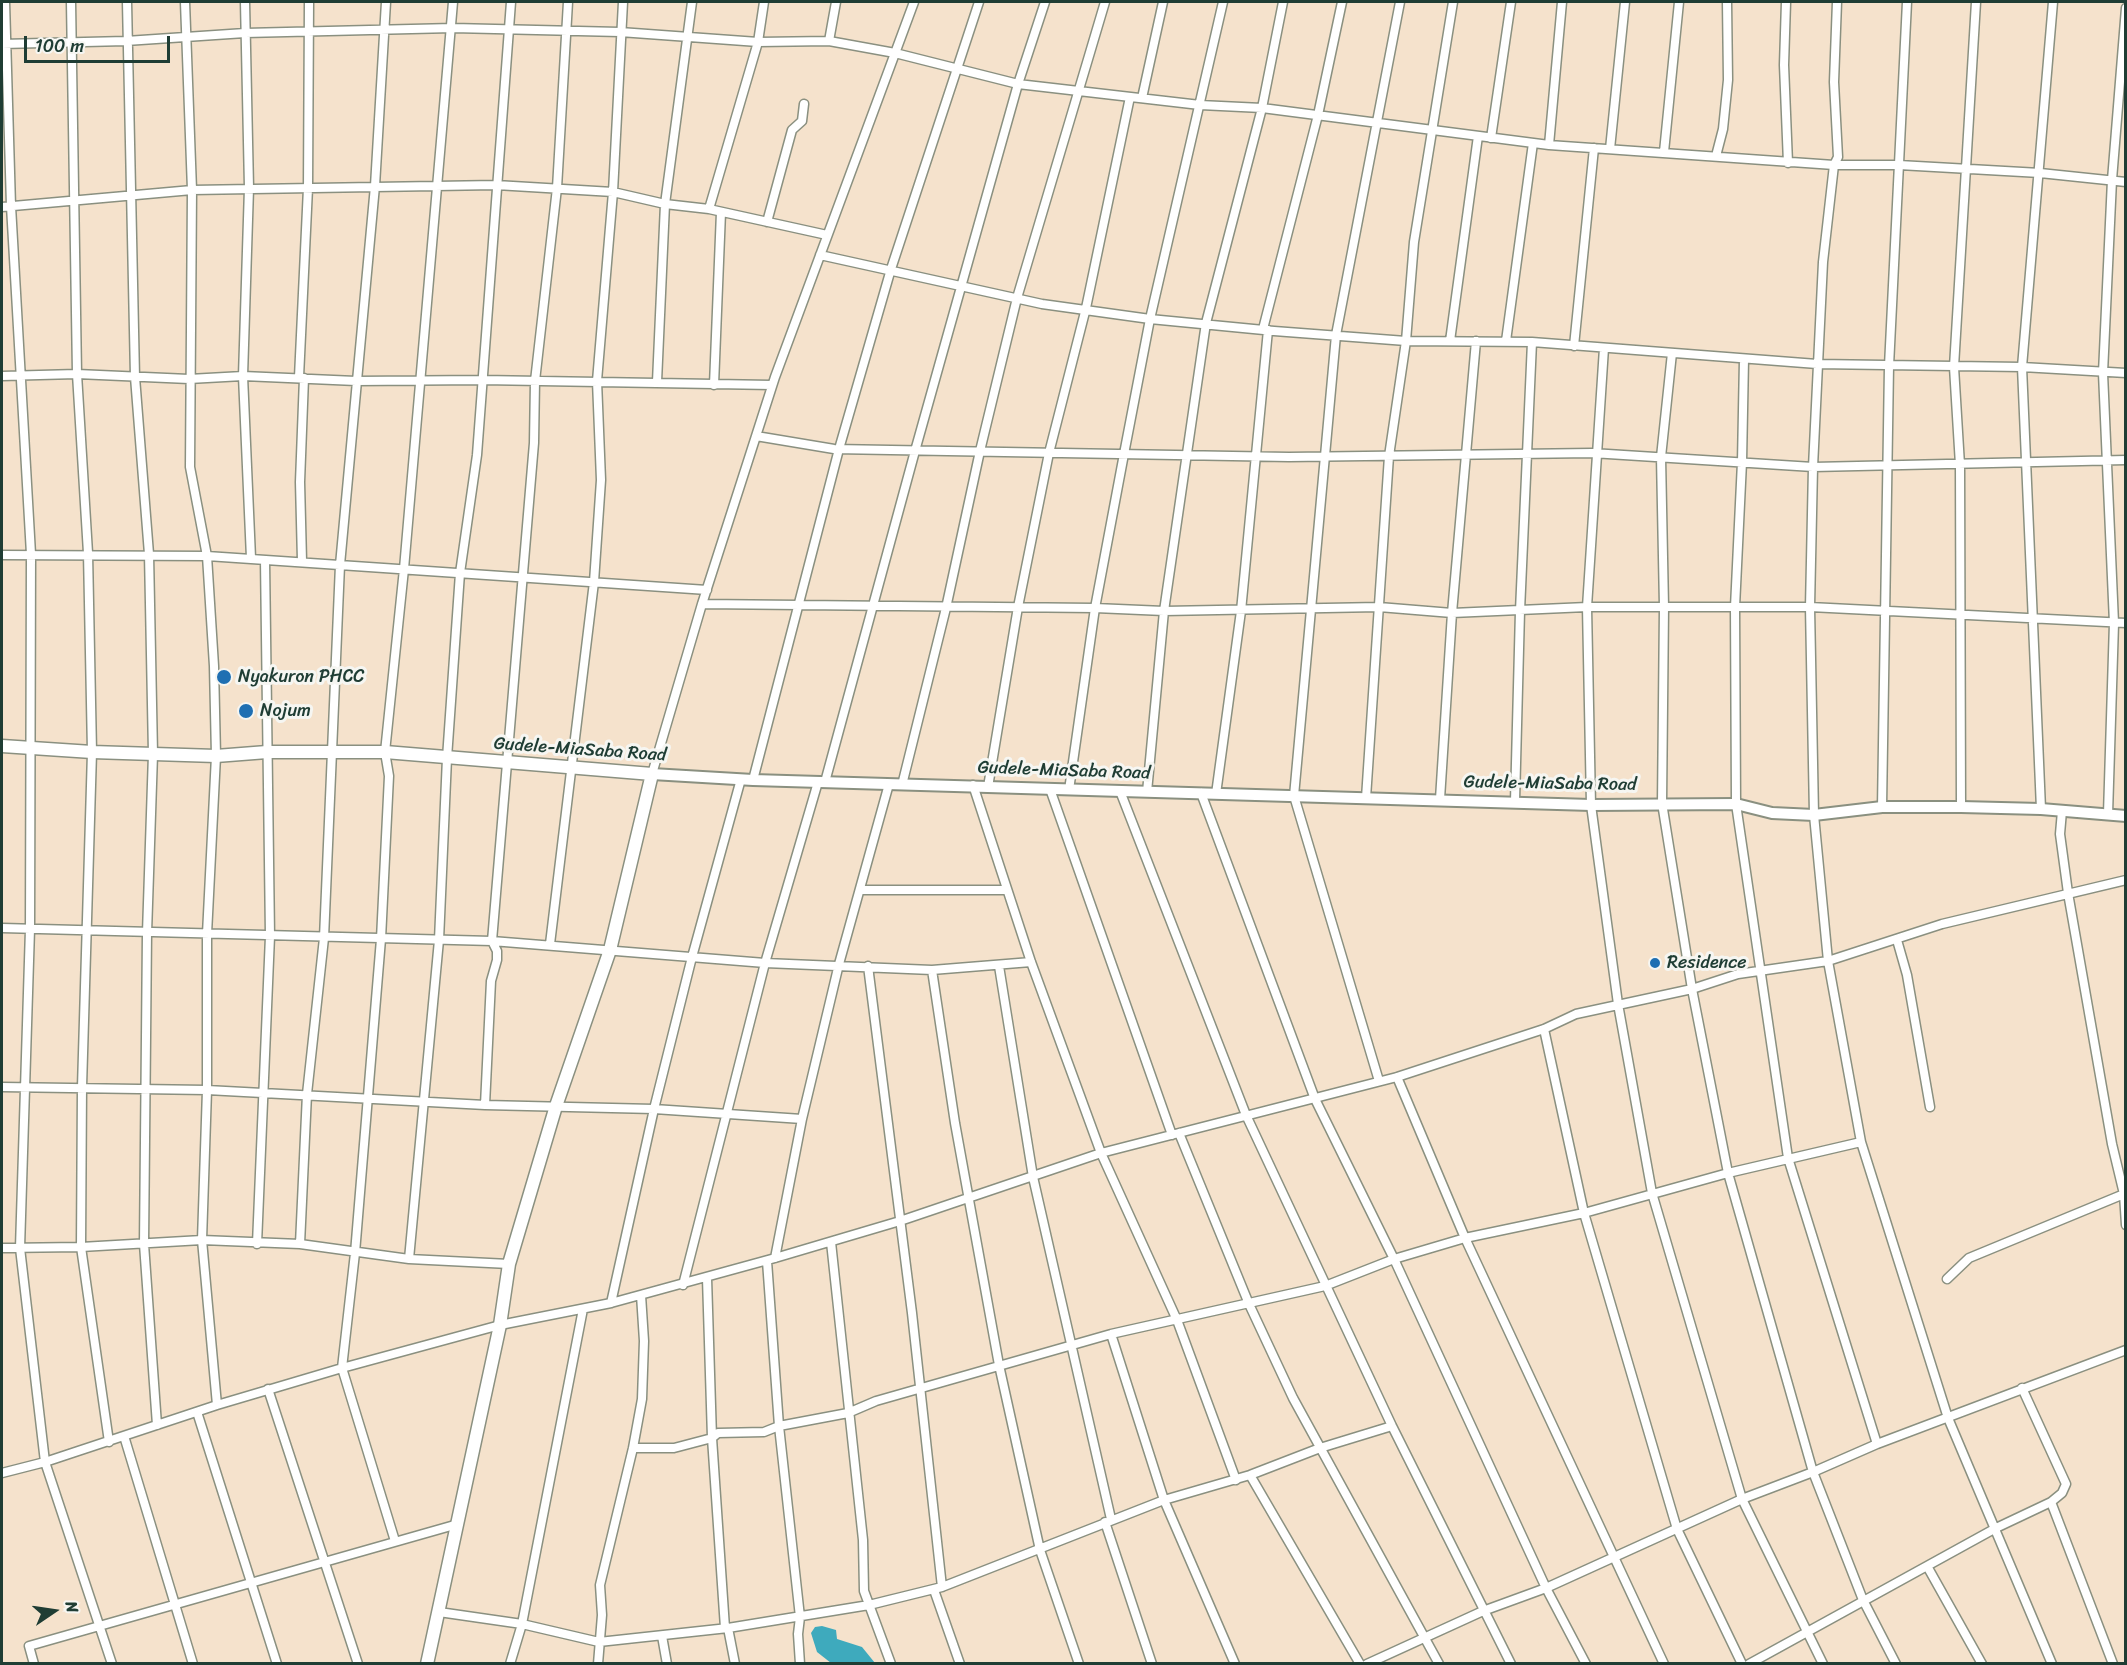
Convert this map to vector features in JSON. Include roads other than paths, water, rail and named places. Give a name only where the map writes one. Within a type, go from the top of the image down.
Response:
[{"type":"main road","name":"Gudele-MiaSaba Road","points":[[2,746],[216,756],[267,752],[385,752],[652,774]]},
{"type":"main road","points":[[427,1664],[500,1325],[509,1264],[556,1106],[610,950],[652,774]]},
{"type":"street","points":[[5,2],[4,44],[11,206],[31,554],[30,929],[20,1248],[45,1462],[112,1664]]},
{"type":"street","points":[[71,2],[76,374],[88,553],[92,752],[82,1087],[81,1247],[109,1442]]},
{"type":"street","points":[[127,2],[126,41],[135,377],[149,554],[153,754],[147,933],[144,1244],[157,1425]]},
{"type":"street","points":[[185,2],[192,190],[190,467],[207,556],[214,666],[216,756],[207,934],[207,1090],[202,1240],[217,1405]]},
{"type":"street","points":[[245,2],[249,188],[243,376],[251,558]]},
{"type":"street","points":[[302,561],[301,378],[308,188],[309,2]]},
{"type":"street","points":[[300,1244],[307,1094],[324,938],[330,753],[340,565],[375,186],[386,2]]},
{"type":"street","points":[[395,1541],[342,1368],[355,1253],[381,939],[389,776],[385,752],[404,569],[453,28],[453,2]]},
{"type":"street","points":[[409,1259],[439,940],[447,758],[460,573],[477,455],[511,2]]},
{"type":"street","points":[[485,1105],[491,981],[497,960],[497,951],[492,941],[534,443],[535,381],[557,188],[568,2]]},
{"type":"street","points":[[550,944],[594,582],[601,480],[597,381],[613,192],[623,2]]},
{"type":"street","points":[[657,382],[665,204],[692,2]]},
{"type":"street","points":[[709,209],[758,42],[764,2]]},
{"type":"street","points":[[829,41],[836,2]]},
{"type":"street","points":[[652,774],[702,604],[772,385],[914,2]]},
{"type":"street","points":[[753,780],[839,449],[891,270],[979,2]]},
{"type":"street","points":[[683,1285],[765,963],[822,782],[1018,84],[1045,2]]},
{"type":"street","points":[[902,785],[946,608],[980,451],[1017,298],[1105,2]]},
{"type":"street","points":[[1142,98],[1163,2]]},
{"type":"street","points":[[1069,789],[1095,608],[1150,319],[1223,2]]},
{"type":"street","points":[[1147,792],[1164,611],[1206,323],[1262,108],[1283,2]]},
{"type":"street","points":[[1216,794],[1241,611],[1266,330],[1318,115],[1342,2]]},
{"type":"street","points":[[1380,1082],[1294,796],[1336,335],[1347,266],[1400,2]]},
{"type":"street","points":[[1366,798],[1389,456],[1406,341],[1414,242],[1453,2]]},
{"type":"street","points":[[1491,138],[1511,2]]},
{"type":"street","points":[[1549,146],[1562,2]]},
{"type":"street","points":[[1610,149],[1625,2]]},
{"type":"street","points":[[1664,152],[1679,2]]},
{"type":"street","points":[[1716,156],[1724,129],[1728,80],[1727,2]]},
{"type":"street","points":[[1786,2],[1784,65],[1788,162]]},
{"type":"street","points":[[1837,2],[1834,82],[1838,157],[1834,165],[1823,262],[1813,466],[1810,607],[1814,815],[1828,962],[1861,1142],[1948,1418],[2052,1664]]},
{"type":"street","points":[[1882,807],[1889,366],[1907,2]]},
{"type":"street","points":[[1961,807],[1960,465],[1954,367],[1964,169],[1976,2]]},
{"type":"street","points":[[2041,809],[2022,367],[2053,2]]},
{"type":"street","points":[[2108,814],[2114,623],[2103,373],[2112,180],[2126,8]]},
{"type":"street","points":[[4,44],[126,41],[245,33],[453,28],[620,32],[758,42],[829,41],[895,53],[956,71],[1018,84],[1200,105],[1262,108],[1549,146],[1834,165],[1899,165],[2040,173],[2126,182]]},
{"type":"street","points":[[988,787],[1018,607],[1049,453],[1086,308],[1130,97]]},
{"type":"street","points":[[767,222],[792,130],[802,121],[804,104]]},
{"type":"street","points":[[1450,341],[1478,136]]},
{"type":"street","points":[[1506,341],[1533,143]]},
{"type":"street","points":[[1574,346],[1594,148]]},
{"type":"street","points":[[2,207],[131,193],[192,190],[438,184],[496,185],[613,192],[665,204],[709,209],[826,235]]},
{"type":"street","points":[[714,385],[721,212]]},
{"type":"street","points":[[820,255],[1017,298],[1150,319],[1266,330],[1406,341],[1532,342],[1818,364],[2022,367],[2126,373]]},
{"type":"street","points":[[1440,800],[1452,613],[1476,341]]},
{"type":"street","points":[[1515,801],[1525,454],[1532,342]]},
{"type":"street","points":[[1604,348],[1587,607],[1591,805],[1618,1004],[1652,1193],[1742,1499],[1823,1664]]},
{"type":"street","points":[[1672,353],[1661,457],[1664,607],[1662,803],[1692,989],[1728,1173],[1814,1473],[1863,1600],[1896,1664]]},
{"type":"street","points":[[1744,359],[1735,607],[1736,804],[1788,1158],[1877,1444]]},
{"type":"street","points":[[2,376],[76,374],[189,379],[243,376],[356,381],[597,381],[772,385]]},
{"type":"street","points":[[756,436],[839,449],[915,451],[1256,456],[1465,456],[1597,453],[1813,466],[1960,465],[2126,460]]},
{"type":"street","points":[[2,555],[88,553],[251,558],[707,590]]},
{"type":"street","points":[[257,1244],[270,936],[265,560]]},
{"type":"street","points":[[702,604],[1095,608],[1164,611],[1379,607],[1452,613],[1587,607],[1810,607],[2126,623]]},
{"type":"street","name":"Gudele-MiaSaba Road","points":[[652,774],[902,785],[973,785],[1591,805],[1736,804],[1772,813],[1814,815],[1882,807],[1961,807],[2041,809],[2126,816]]},
{"type":"street","points":[[611,1303],[654,1109],[692,957],[741,779]]},
{"type":"street","points":[[800,1664],[798,1634],[800,1617],[779,1426],[771,1260],[839,964],[889,784]]},
{"type":"street","points":[[973,785],[1031,962],[1101,1153],[1177,1320],[1236,1480]]},
{"type":"street","points":[[1050,789],[1176,1134],[1249,1304],[1320,1448],[1439,1664]]},
{"type":"street","points":[[1120,791],[1246,1115],[1392,1426],[1511,1664]]},
{"type":"street","points":[[1201,793],[1315,1099],[1394,1259],[1546,1588],[1586,1664]]},
{"type":"street","points":[[2062,811],[2060,834],[2068,892],[2112,1144],[2124,1194],[2126,1225]]},
{"type":"street","points":[[2,1473],[45,1462],[217,1405],[342,1368],[500,1325],[611,1303],[771,1260],[900,1221],[1101,1153],[1397,1077],[1544,1029],[1576,1014],[1692,989],[1738,974],[1828,962],[1942,924],[2068,892],[2126,880]]},
{"type":"street","points":[[861,890],[1007,890]]},
{"type":"street","points":[[2,928],[492,941],[765,963],[839,964],[932,970],[1031,962]]},
{"type":"street","points":[[1897,940],[1907,975],[1930,1107]]},
{"type":"street","points":[[868,966],[919,1390],[938,1589],[960,1664]]},
{"type":"street","points":[[999,966],[1033,1177],[1108,1521],[1152,1664]]},
{"type":"street","points":[[932,970],[999,1365],[1040,1550],[1079,1664]]},
{"type":"street","points":[[1544,1029],[1584,1213],[1677,1528],[1742,1664]]},
{"type":"street","points":[[1397,1077],[1465,1238],[1664,1664]]},
{"type":"street","points":[[2,1087],[145,1088],[367,1096],[485,1105],[654,1109],[802,1119]]},
{"type":"street","points":[[633,1448],[674,1448],[712,1438],[718,1433],[764,1432],[779,1426],[848,1413],[876,1401],[1111,1334],[1325,1286],[1394,1259],[1465,1238],[1584,1213],[1728,1173],[1861,1142]]},
{"type":"street","points":[[1947,1279],[1969,1258],[2124,1194]]},
{"type":"street","points":[[2,1248],[81,1247],[202,1240],[300,1244],[409,1259],[509,1264]]},
{"type":"street","points":[[831,1242],[863,1540],[864,1591],[891,1664]]},
{"type":"street","points":[[707,1278],[712,1438],[727,1628],[735,1664]]},
{"type":"street","points":[[598,1664],[602,1615],[600,1586],[633,1448],[643,1376],[644,1341],[641,1295]]},
{"type":"street","points":[[510,1664],[522,1624],[583,1309]]},
{"type":"street","points":[[1111,1334],[1164,1500],[1235,1664]]},
{"type":"street","points":[[1367,1664],[1483,1611],[1546,1588],[1742,1499],[1814,1473],[1877,1444],[2126,1350]]},
{"type":"street","points":[[1749,1664],[1996,1528],[2051,1502],[2062,1493],[2066,1484],[2022,1388]]},
{"type":"street","points":[[268,1389],[358,1664]]},
{"type":"street","points":[[197,1412],[253,1582],[277,1664]]},
{"type":"street","points":[[439,1612],[522,1624],[599,1642],[727,1628],[869,1605],[938,1589],[1164,1500],[1236,1480],[1320,1448],[1392,1426]]},
{"type":"street","points":[[124,1436],[193,1664]]},
{"type":"street","points":[[1250,1475],[1360,1664]]},
{"type":"street","points":[[2051,1502],[2113,1664]]},
{"type":"street","points":[[34,1664],[28,1646],[458,1524]]},
{"type":"street","points":[[1928,1566],[1982,1664]]},
{"type":"street","points":[[662,1636],[667,1664]]},
{"type":"water","points":[[822,1626],[836,1630],[837,1639],[862,1647],[875,1663],[831,1663],[817,1652],[811,1633],[815,1627]]},
{"type":"place","name":"Nyakuron PHCC","points":[[224,677]]},
{"type":"place","name":"Nojum","points":[[246,711]]},
{"type":"place","name":"Residence","points":[[1655,963]]}]
